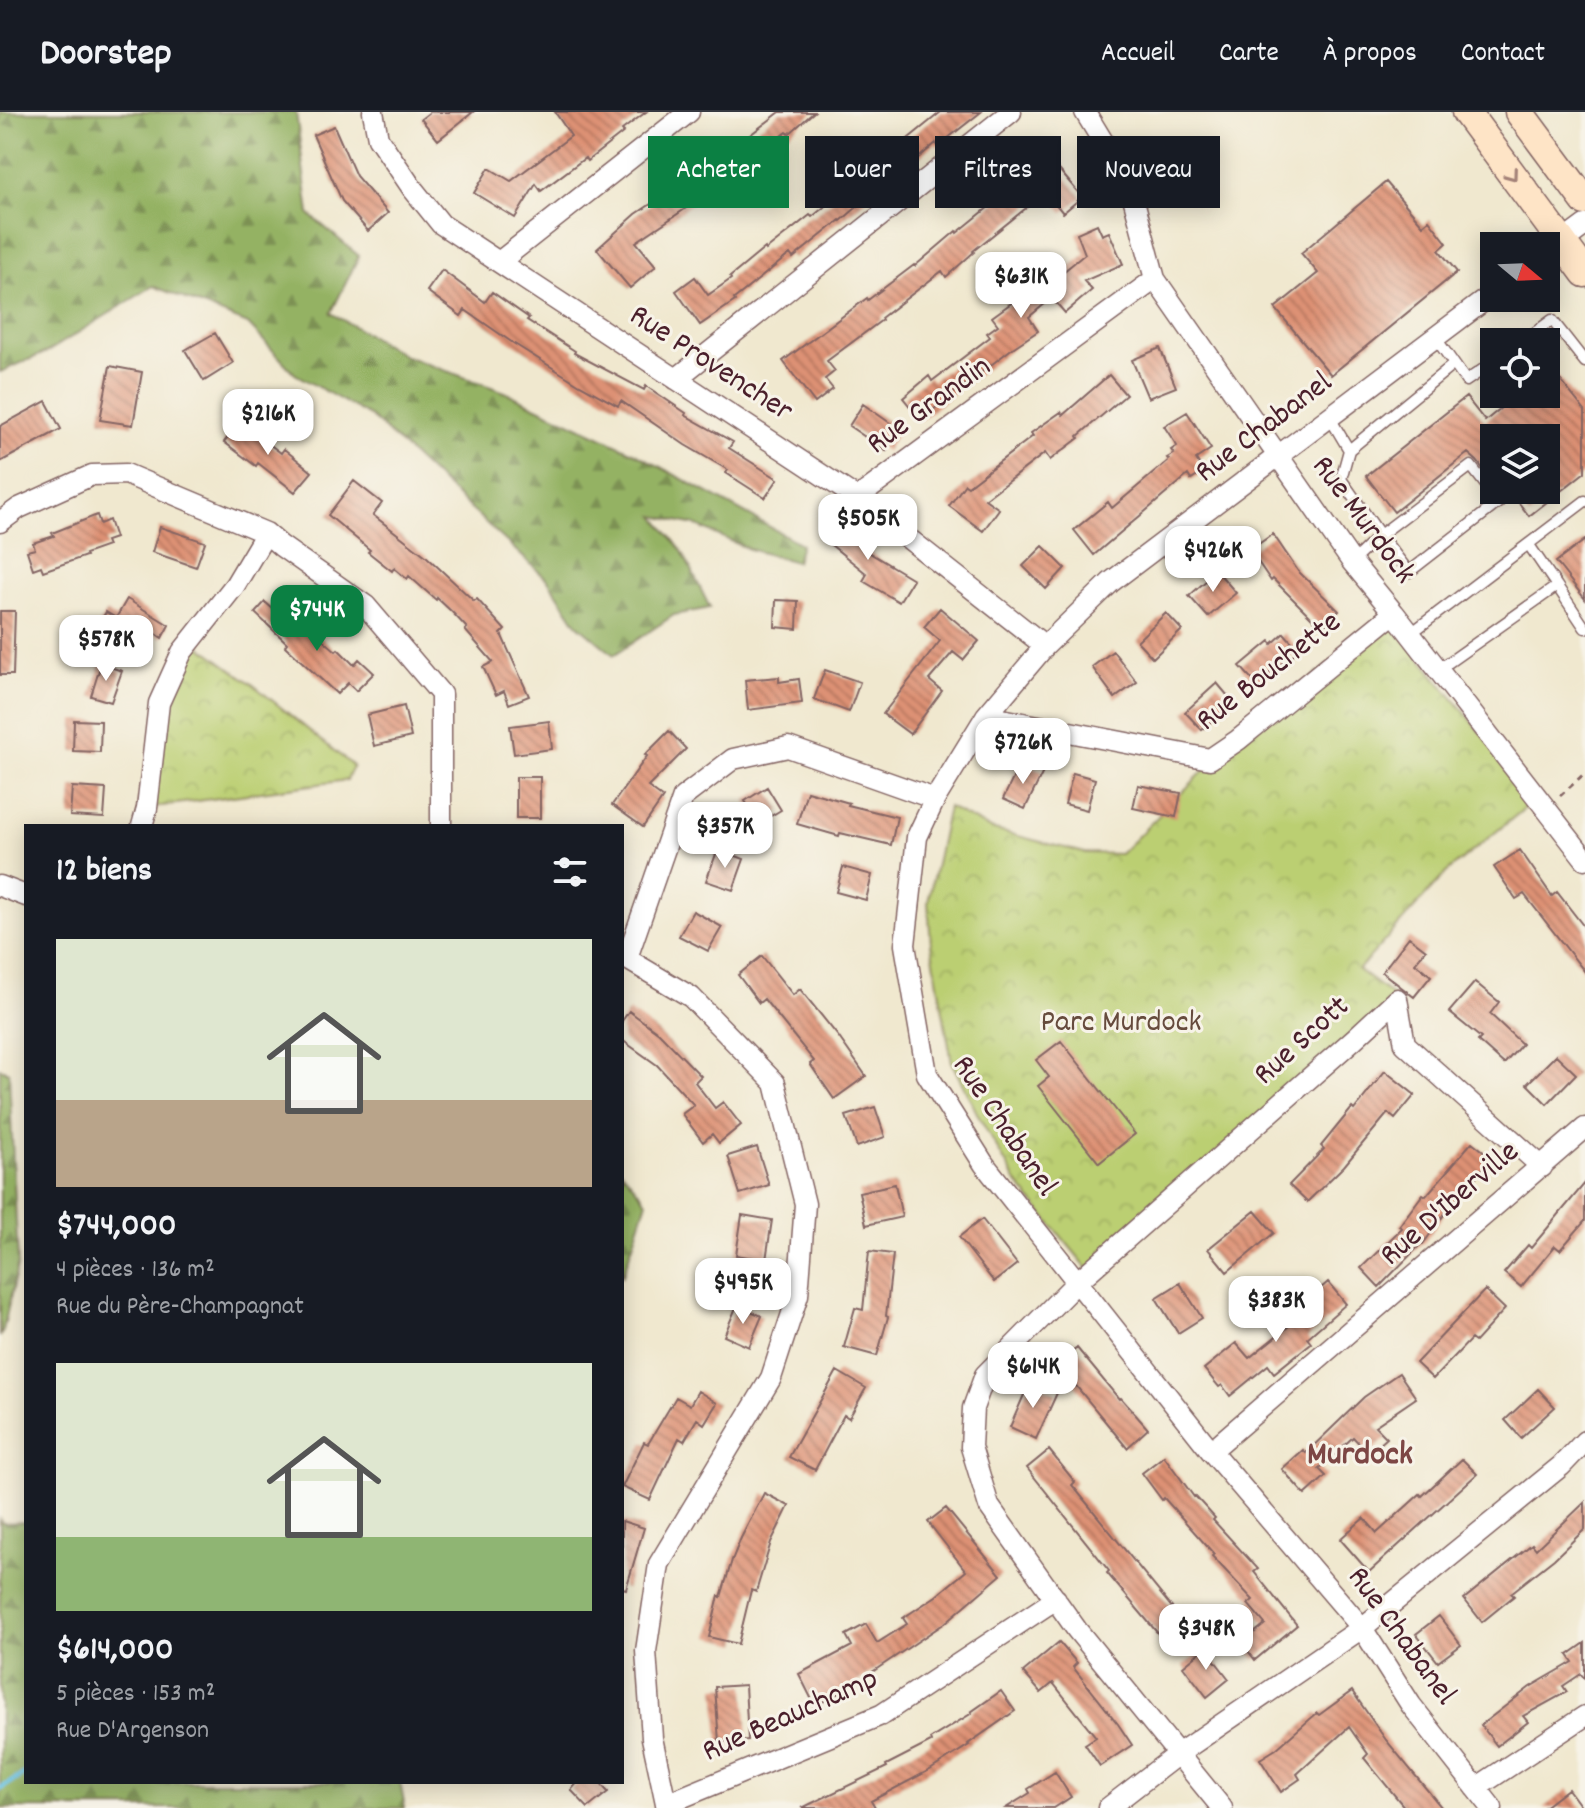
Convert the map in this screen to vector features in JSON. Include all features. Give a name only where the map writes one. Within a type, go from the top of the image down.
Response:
[{"type":"main road","points":[[1466,112],[1544,232]]},
{"type":"main road","points":[[1519,112],[1585,201]]},
{"type":"main road","points":[[1560,253],[1585,273]]},
{"type":"street","name":"Rue Provencher","points":[[373,112],[378,138],[441,224],[857,498],[1045,646]]},
{"type":"street","points":[[499,262],[689,112]]},
{"type":"street","points":[[676,379],[1011,112]]},
{"type":"street","name":"Rue Murdock","points":[[1085,112],[1130,186],[1155,279],[1352,562],[1585,859]]},
{"type":"street","points":[[1560,244],[1585,225]]},
{"type":"street","name":"Rue Grandin","points":[[857,498],[1155,279]]},
{"type":"street","name":"Rue Chabanel","points":[[1480,303],[1111,582],[1045,646],[986,716],[935,799],[917,837],[905,945],[927,1074],[984,1164],[1211,1451],[1362,1628],[1411,1705],[1492,1808]]},
{"type":"street","points":[[0,522],[19,508],[92,475],[126,474],[266,533],[366,606],[441,694],[441,824]]},
{"type":"street","points":[[143,824],[159,703],[182,652],[235,585],[266,533]]},
{"type":"street","name":"Rue Bouchette","points":[[986,716],[1210,759],[1238,740],[1394,613]]},
{"type":"street","points":[[667,1806],[652,1738],[646,1651],[659,1564],[771,1378],[798,1295],[805,1204],[775,1083],[691,997],[624,957],[683,797],[733,759],[788,747],[935,799]]},
{"type":"street","points":[[0,886],[24,895]]},
{"type":"street","name":"Rue Scott","points":[[1077,1282],[1397,999],[1405,1044],[1542,1167]]},
{"type":"street","name":"Rue D'Iberville","points":[[1211,1451],[1585,1128]]},
{"type":"street","points":[[1077,1282],[985,1375],[973,1408],[971,1447],[989,1506],[1077,1630],[1222,1808]]},
{"type":"street","points":[[1108,1808],[1178,1754],[1362,1628],[1561,1466],[1585,1441]]},
{"type":"street","name":"Rue Beauchamp","points":[[667,1806],[881,1715],[1056,1599]]},
{"type":"street","points":[[1476,1788],[1585,1716]]},
{"type":"lane","points":[[1541,328],[1552,320],[1559,328]]},
{"type":"lane","points":[[1560,330],[1584,358]]},
{"type":"lane","points":[[1435,337],[1466,381],[1480,372]]},
{"type":"lane","points":[[1352,562],[1380,535],[1471,466],[1499,502],[1409,572],[1380,535],[1341,479],[1349,450],[1454,364]]},
{"type":"lane","points":[[1330,418],[1349,450]]},
{"type":"lane","points":[[1410,634],[1585,501]]},
{"type":"lane","points":[[1529,545],[1581,615],[1585,628]]},
{"type":"lane","points":[[1438,670],[1557,586]]},
{"type":"path","points":[[1545,809],[1585,773]]},
{"type":"green space","points":[[0,112],[296,112],[309,214],[359,256],[331,313],[405,356],[505,392],[635,453],[801,544],[796,562],[749,549],[695,525],[655,516],[682,551],[710,608],[674,615],[614,655],[577,624],[548,580],[371,417],[295,374],[248,324],[153,286],[47,352],[0,372]]},
{"type":"green space","name":"Parc Murdock","points":[[1387,618],[1536,799],[1446,873],[1358,970],[1397,999],[1088,1269],[1018,1184],[952,1063],[931,944],[928,902],[948,807],[990,829],[1085,853],[1120,854],[1241,734]]},
{"type":"green space","points":[[192,640],[251,683],[353,766],[347,780],[147,808],[159,703]]},
{"type":"green space","points":[[0,1068],[9,1072],[18,1263],[0,1337]]},
{"type":"green space","points":[[624,1173],[647,1201],[624,1272]]},
{"type":"green space","points":[[0,1519],[3,1523],[24,1522],[24,1784],[400,1784],[405,1808],[0,1808]]},
{"type":"building","points":[[430,112],[473,112],[438,140],[421,119]]},
{"type":"building","points":[[555,112],[646,112],[587,161],[585,158],[541,191],[536,184],[515,218],[474,193],[489,168],[511,181],[571,136]]},
{"type":"building","points":[[780,112],[814,112],[789,134],[749,136]]},
{"type":"building","points":[[941,112],[981,112],[951,136],[935,136],[935,144],[919,157],[919,136],[912,136]]},
{"type":"building","points":[[334,126],[356,176],[388,213],[368,231],[342,201],[313,135]]},
{"type":"building","points":[[1061,172],[1077,191],[1077,201],[1063,213],[1059,208]]},
{"type":"building","points":[[1386,182],[1423,225],[1429,220],[1447,243],[1439,250],[1457,272],[1331,375],[1275,308],[1318,273],[1301,253]]},
{"type":"building","points":[[648,206],[686,208],[636,242],[656,266],[630,288],[597,249]]},
{"type":"building","points":[[823,208],[856,208],[793,258],[790,254],[735,301],[700,325],[676,291],[695,277],[708,295],[765,248],[810,215],[812,217]]},
{"type":"building","points":[[988,208],[1026,208],[946,277],[942,271],[827,361],[835,371],[825,379],[833,389],[815,403],[783,361]]},
{"type":"building","points":[[1097,224],[1102,235],[1109,232],[1123,264],[1084,281],[1092,290],[1065,313],[1052,298],[1029,317],[1038,331],[963,385],[921,420],[903,398],[929,376],[932,381],[990,337],[987,333],[998,325],[992,317],[1028,291],[1026,288],[1040,276],[1047,285],[1085,254],[1077,233]]},
{"type":"building","points":[[442,270],[485,302],[492,292],[574,353],[644,390],[646,386],[685,415],[733,442],[729,448],[778,479],[765,498],[726,473],[728,470],[621,401],[618,406],[580,385],[465,310],[461,316],[427,291]]},
{"type":"building","points":[[215,333],[233,363],[204,381],[185,350]]},
{"type":"building","points":[[1160,348],[1176,387],[1148,398],[1132,360]]},
{"type":"building","points":[[110,366],[142,372],[133,425],[100,420]]},
{"type":"building","points":[[1109,375],[1126,395],[1050,460],[1045,453],[985,499],[999,509],[983,531],[949,506],[965,484],[968,486],[1033,436],[1031,433],[1061,412],[1063,415]]},
{"type":"building","points":[[1560,380],[1585,411],[1585,472],[1560,492],[1560,424],[1480,424],[1480,465],[1468,453],[1394,512],[1366,476],[1466,397],[1485,421],[1501,408],[1560,408]]},
{"type":"building","points":[[46,401],[61,429],[0,462],[0,426]]},
{"type":"building","points":[[863,404],[900,430],[886,451],[849,426]]},
{"type":"building","points":[[1187,412],[1211,449],[1196,459],[1204,472],[1191,480],[1188,475],[1094,555],[1074,530],[1108,502],[1112,508],[1169,460],[1167,458],[1174,454],[1171,450],[1177,446],[1164,426]]},
{"type":"building","points":[[240,422],[281,453],[284,449],[312,472],[295,492],[258,463],[256,466],[224,442]]},
{"type":"building","points":[[354,481],[382,503],[373,515],[426,556],[474,601],[477,599],[505,630],[501,634],[529,696],[509,704],[504,691],[496,695],[483,667],[493,662],[465,630],[467,628],[437,598],[409,576],[407,579],[394,568],[392,571],[328,515]]},
{"type":"building","points":[[1520,504],[1544,504],[1529,516]]},
{"type":"building","points":[[97,515],[100,524],[109,520],[115,538],[106,541],[108,546],[43,571],[41,566],[33,569],[27,551],[35,549],[33,543]]},
{"type":"building","points":[[834,519],[866,545],[863,549],[913,579],[899,602],[863,581],[867,574],[820,536]]},
{"type":"building","points":[[160,527],[205,542],[196,567],[152,552]]},
{"type":"building","points":[[1273,534],[1298,571],[1339,611],[1322,628],[1273,579],[1271,581],[1250,550]]},
{"type":"building","points":[[1585,540],[1585,599],[1556,562]]},
{"type":"building","points":[[1043,546],[1065,568],[1046,589],[1023,566]]},
{"type":"building","points":[[1217,571],[1236,593],[1208,617],[1189,596]]},
{"type":"building","points":[[127,599],[169,625],[162,638],[155,633],[144,651],[99,624],[106,612],[116,618]]},
{"type":"building","points":[[776,600],[798,601],[797,629],[775,627]]},
{"type":"building","points":[[265,602],[292,626],[297,621],[303,626],[305,624],[354,665],[359,659],[374,673],[356,691],[348,683],[337,694],[255,613]]},
{"type":"building","points":[[940,608],[979,641],[963,660],[953,652],[929,680],[942,691],[910,734],[883,714],[940,641],[924,627]]},
{"type":"building","points":[[0,611],[15,611],[13,675],[0,675]]},
{"type":"building","points":[[1166,613],[1182,630],[1153,658],[1137,641]]},
{"type":"building","points":[[1284,633],[1299,650],[1256,684],[1240,666]]},
{"type":"building","points":[[1113,651],[1137,682],[1115,698],[1092,667]]},
{"type":"building","points":[[101,664],[122,671],[111,702],[91,696]]},
{"type":"building","points":[[825,670],[860,682],[849,712],[814,699]]},
{"type":"building","points":[[779,677],[779,682],[799,679],[802,703],[748,710],[745,680]]},
{"type":"building","points":[[1217,683],[1233,702],[1202,730],[1185,712]]},
{"type":"building","points":[[404,706],[411,737],[374,746],[367,715]]},
{"type":"building","points":[[74,720],[101,721],[100,752],[73,751]]},
{"type":"building","points":[[549,721],[552,749],[514,754],[510,726]]},
{"type":"building","points":[[669,731],[686,749],[648,787],[663,798],[643,827],[612,805],[645,755]]},
{"type":"building","points":[[1021,762],[1043,772],[1025,809],[1003,799]]},
{"type":"building","points":[[1073,773],[1095,779],[1087,810],[1065,804]]},
{"type":"building","points":[[516,777],[540,777],[540,818],[516,818]]},
{"type":"building","points":[[1138,785],[1181,793],[1176,817],[1133,808]]},
{"type":"building","points":[[72,787],[106,789],[104,818],[70,816]]},
{"type":"building","points":[[767,787],[781,810],[759,823],[745,801]]},
{"type":"building","points":[[807,791],[897,817],[891,845],[840,833],[839,836],[797,824]]},
{"type":"building","points":[[718,849],[744,859],[733,890],[706,881]]},
{"type":"building","points":[[1520,850],[1552,896],[1557,892],[1585,928],[1585,972],[1524,894],[1516,899],[1494,867]]},
{"type":"building","points":[[843,867],[872,875],[866,900],[836,892]]},
{"type":"building","points":[[693,911],[722,927],[708,951],[679,936]]},
{"type":"building","points":[[1409,937],[1426,950],[1415,963],[1431,976],[1414,997],[1382,972]]},
{"type":"building","points":[[762,956],[793,995],[800,989],[866,1076],[834,1099],[810,1064],[814,1061],[764,999],[759,1003],[738,975]]},
{"type":"building","points":[[1475,982],[1499,1002],[1490,1014],[1522,1044],[1504,1064],[1478,1041],[1481,1038],[1449,1012]]},
{"type":"building","points":[[629,1011],[659,1033],[701,1076],[695,1082],[715,1108],[723,1102],[741,1125],[719,1143],[712,1134],[703,1142],[682,1114],[694,1105],[657,1065],[624,1041],[624,1018]]},
{"type":"building","points":[[1061,1041],[1135,1134],[1099,1163],[1038,1086],[1049,1077],[1036,1060]]},
{"type":"building","points":[[1556,1055],[1576,1074],[1547,1104],[1527,1084]]},
{"type":"building","points":[[1385,1071],[1415,1095],[1395,1119],[1388,1113],[1344,1166],[1307,1202],[1289,1185],[1324,1149],[1321,1146]]},
{"type":"building","points":[[875,1107],[885,1137],[857,1147],[846,1116]]},
{"type":"building","points":[[1472,1142],[1492,1158],[1423,1244],[1379,1287],[1361,1268],[1402,1228],[1399,1226],[1423,1194],[1426,1196]]},
{"type":"building","points":[[757,1147],[769,1185],[740,1194],[728,1156]]},
{"type":"building","points":[[1585,1183],[1585,1221],[1560,1250],[1555,1246],[1521,1287],[1504,1273],[1528,1245],[1531,1248]]},
{"type":"building","points":[[895,1184],[902,1217],[866,1225],[859,1192]]},
{"type":"building","points":[[1255,1211],[1274,1233],[1227,1272],[1208,1249]]},
{"type":"building","points":[[742,1215],[772,1220],[766,1260],[736,1255]]},
{"type":"building","points":[[982,1219],[1017,1264],[994,1282],[959,1237]]},
{"type":"building","points":[[869,1251],[893,1254],[888,1317],[877,1356],[844,1347],[855,1308],[863,1310]]},
{"type":"building","points":[[1328,1282],[1346,1304],[1307,1338],[1311,1343],[1274,1373],[1268,1365],[1230,1396],[1204,1369],[1236,1343],[1249,1358],[1309,1310],[1303,1304]]},
{"type":"building","points":[[1180,1283],[1202,1318],[1178,1333],[1156,1298]]},
{"type":"building","points":[[1485,1290],[1505,1309],[1475,1342],[1471,1339],[1433,1379],[1416,1363]]},
{"type":"building","points":[[737,1305],[762,1316],[749,1347],[724,1336]]},
{"type":"building","points":[[1077,1348],[1148,1429],[1127,1448],[1058,1364]]},
{"type":"building","points":[[837,1371],[866,1388],[849,1418],[844,1415],[815,1470],[789,1457]]},
{"type":"building","points":[[1399,1373],[1416,1398],[1375,1426],[1387,1438],[1369,1454],[1353,1437],[1319,1469],[1326,1476],[1305,1495],[1282,1469],[1303,1450],[1306,1453],[1364,1397]]},
{"type":"building","points":[[1030,1381],[1057,1393],[1036,1439],[1010,1427]]},
{"type":"building","points":[[1538,1389],[1555,1407],[1521,1438],[1505,1420]]},
{"type":"building","points":[[698,1391],[717,1403],[704,1424],[697,1419],[684,1441],[679,1438],[650,1500],[624,1488],[644,1442],[648,1444],[676,1397],[690,1405]]},
{"type":"building","points":[[1049,1450],[1075,1482],[1072,1485],[1187,1626],[1166,1643],[1107,1573],[1109,1571],[1027,1468]]},
{"type":"building","points":[[1164,1456],[1194,1497],[1215,1518],[1213,1520],[1258,1569],[1254,1572],[1297,1625],[1255,1660],[1242,1643],[1265,1624],[1248,1604],[1253,1600],[1164,1498],[1162,1500],[1142,1473]]},
{"type":"building","points":[[1462,1459],[1477,1474],[1369,1572],[1340,1539],[1364,1518],[1377,1533]]},
{"type":"building","points":[[764,1493],[789,1506],[771,1542],[756,1592],[751,1590],[738,1644],[709,1637],[732,1560]]},
{"type":"building","points":[[1585,1502],[1585,1529],[1482,1622],[1464,1599],[1532,1544],[1536,1549]]},
{"type":"building","points":[[946,1508],[1001,1575],[945,1623],[844,1691],[815,1706],[799,1674],[852,1646],[846,1635],[866,1624],[877,1643],[907,1624],[903,1618],[966,1571],[928,1522]]},
{"type":"building","points":[[624,1522],[644,1528],[624,1588]]},
{"type":"building","points":[[1439,1616],[1461,1645],[1438,1662],[1416,1634]]},
{"type":"building","points":[[1059,1642],[1077,1663],[1073,1667],[1132,1745],[1100,1766],[1085,1744],[1096,1737],[1053,1683],[1041,1693],[1023,1672]]},
{"type":"building","points":[[1585,1643],[1585,1679],[1581,1674],[1563,1686],[1567,1692],[1523,1716],[1528,1722],[1497,1746],[1481,1725],[1530,1687],[1573,1662],[1568,1655]]},
{"type":"building","points":[[1205,1648],[1229,1679],[1207,1697],[1183,1666]]},
{"type":"building","points":[[745,1685],[748,1740],[719,1742],[715,1687]]},
{"type":"building","points":[[1001,1691],[1015,1711],[930,1770],[871,1801],[875,1808],[802,1808],[931,1742],[930,1739]]},
{"type":"building","points":[[1352,1691],[1386,1740],[1442,1808],[1405,1808],[1364,1758],[1368,1754],[1349,1727],[1297,1774],[1300,1779],[1281,1792],[1260,1759],[1317,1713],[1319,1715]]},
{"type":"building","points":[[1055,1772],[1071,1797],[1054,1808],[1006,1808],[1030,1793],[1028,1789]]},
{"type":"building","points":[[576,1784],[601,1784],[608,1792],[588,1808],[571,1790]]},
{"type":"building","points":[[1568,1789],[1582,1808],[1543,1808]]},
{"type":"waterway","points":[[0,1789],[24,1774]]},
{"type":"district","name":"Murdock","points":[[1360,1456]]}]
